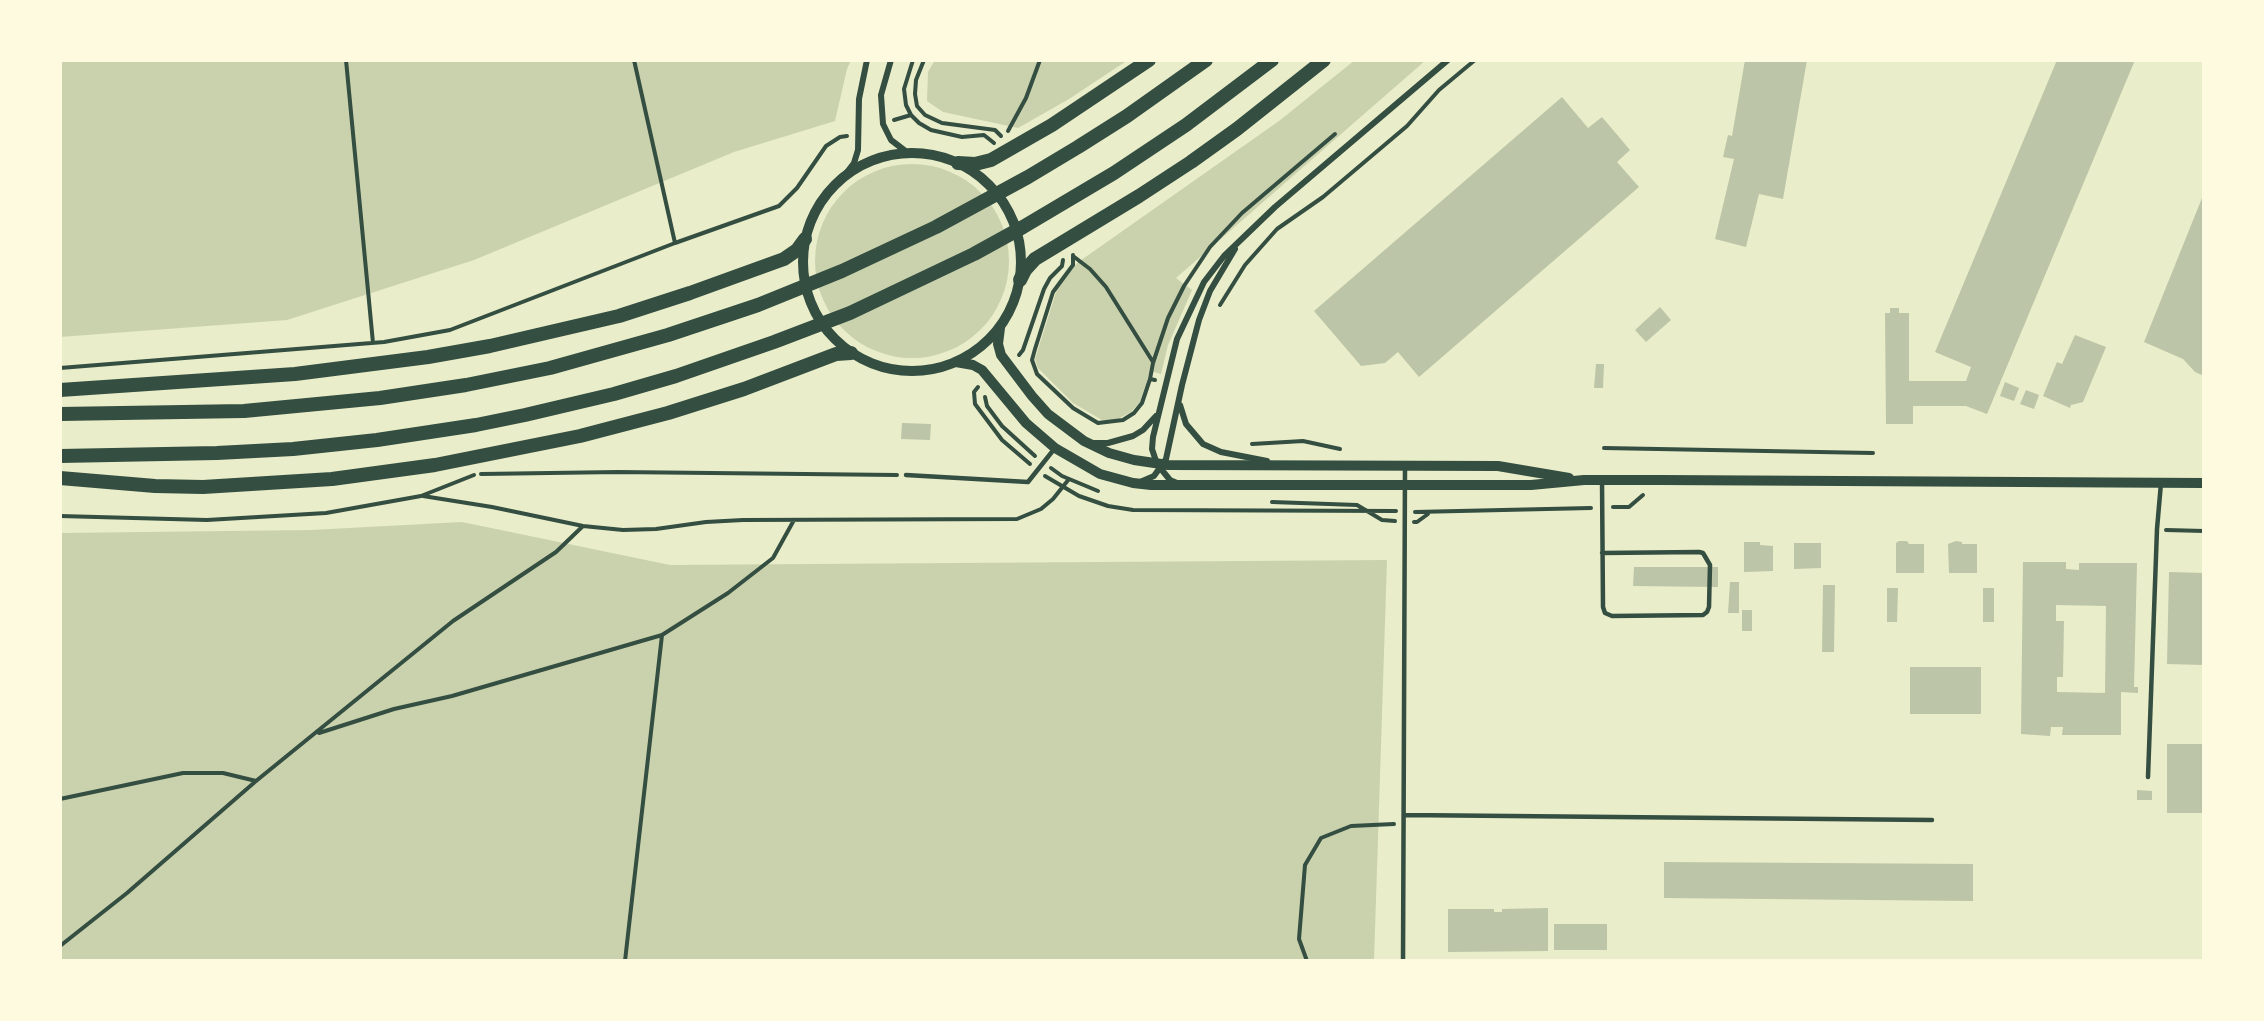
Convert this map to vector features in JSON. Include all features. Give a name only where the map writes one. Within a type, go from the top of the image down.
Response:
[{"type":"main road","points":[[958,163],[980,163],[1001,154],[1052,125],[1149,60]]},
{"type":"main road","points":[[60,414],[244,411],[334,404],[466,385],[550,368],[668,335],[758,305],[889,249],[1028,177],[1127,116],[1206,60]]},
{"type":"main road","points":[[60,456],[217,453],[293,449],[365,441],[476,425],[614,394],[676,376],[850,313],[926,278],[1034,221],[1114,173],[1197,117],[1272,60]]},
{"type":"main road","points":[[1020,280],[1030,263],[1191,162],[1237,129],[1324,60]]},
{"type":"main road","points":[[60,390],[295,374],[417,359],[490,346],[619,316],[690,293],[784,259],[797,250],[805,239]]},
{"type":"main road","points":[[60,478],[155,486],[202,487],[332,479],[435,465],[580,436],[657,416],[744,389],[836,354],[851,353]]},
{"type":"street","points":[[844,176],[874,159],[908,153],[935,155],[958,163],[989,184],[1009,211],[1020,244],[1020,280],[1013,304],[1000,327],[985,344],[956,362],[930,370],[903,371],[882,368],[851,353],[826,330],[812,306],[803,273],[805,239],[818,207],[844,176],[857,155],[860,90],[867,60]]},
{"type":"street","points":[[891,60],[881,96],[883,124],[891,140],[908,153]]},
{"type":"street","points":[[1182,485],[1170,480],[1152,449],[1159,407],[1177,339],[1193,303],[1217,264],[1275,207],[1448,60]]},
{"type":"street","points":[[1133,483],[1150,478],[1160,466],[1170,447],[1192,345],[1204,307],[1218,276],[1242,237]]},
{"type":"street","points":[[1000,327],[998,344],[1007,364],[1048,414],[1084,441],[1117,456],[1160,466],[1498,466],[1584,480]]},
{"type":"street","points":[[956,362],[973,365],[982,370],[1026,423],[1055,448],[1100,474],[1133,483],[1530,485],[1584,480],[2204,483]]},
{"type":"street","points":[[1179,400],[1180,411],[1186,424],[1203,444],[1221,452],[1294,466]]},
{"type":"street","points":[[1084,441],[1108,443],[1133,436],[1152,422],[1159,407]]},
{"type":"lane","points":[[906,475],[1028,482],[1055,448]]},
{"type":"lane","points":[[1402,961],[1405,466]]},
{"type":"lane","points":[[1602,480],[1602,553],[1603,607],[1605,613],[1612,616],[1703,615],[1707,612],[1710,565],[1703,553],[1602,553]]},
{"type":"lane","points":[[2148,777],[2157,529],[2161,483]]},
{"type":"lane","points":[[1404,815],[1932,820]]},
{"type":"path","points":[[346,60],[373,343]]},
{"type":"path","points":[[634,60],[675,243]]},
{"type":"path","points":[[913,60],[904,89],[910,115],[931,130],[955,136],[988,137],[1001,154]]},
{"type":"path","points":[[1003,139],[1026,98],[1040,60]]},
{"type":"path","points":[[1218,309],[1245,265],[1277,229],[1323,197],[1407,126],[1439,90],[1475,60]]},
{"type":"path","points":[[883,124],[910,115]]},
{"type":"path","points":[[60,368],[373,343],[450,330],[675,243],[779,206],[797,188],[826,146],[840,137],[859,132]]},
{"type":"path","points":[[1165,382],[1150,379],[1162,333],[1175,303],[1210,247],[1242,213],[1335,134]]},
{"type":"path","points":[[1007,364],[1023,350],[1044,290],[1063,263],[1056,246]]},
{"type":"path","points":[[1073,256],[1090,269],[1106,287],[1153,363]]},
{"type":"path","points":[[989,379],[974,392],[975,404],[1002,440],[1037,470],[1063,487],[1079,496],[1108,506],[1133,510],[1404,512]]},
{"type":"path","points":[[1245,445],[1303,441],[1349,451]]},
{"type":"path","points":[[1604,448],[1873,453]]},
{"type":"path","points":[[60,516],[207,520],[326,513],[421,496],[477,474],[618,472],[906,475]]},
{"type":"path","points":[[421,496],[583,525],[645,530],[715,521],[1017,519],[1041,509],[1069,479]]},
{"type":"path","points":[[1429,513],[1629,507],[1661,480]]},
{"type":"path","points":[[314,734],[393,708],[452,696],[662,635],[728,593],[773,558],[795,520]]},
{"type":"path","points":[[60,946],[127,893],[256,781],[453,621],[556,552],[583,525]]},
{"type":"path","points":[[2157,529],[2204,531]]},
{"type":"path","points":[[625,961],[662,635]]},
{"type":"path","points":[[60,799],[183,773],[223,773],[256,781]]},
{"type":"path","points":[[1307,961],[1299,939],[1305,865],[1322,837],[1351,826],[1404,824]]},
{"type":"green space","points":[[60,60],[851,60],[835,121],[734,152],[474,260],[287,320],[60,337]]},
{"type":"green space","points":[[935,60],[1128,60],[1069,99],[1018,128],[943,112],[927,101],[928,72]]},
{"type":"green space","points":[[1355,60],[1426,60],[1176,278],[1192,290],[1168,345],[1161,374],[1154,372],[1149,375],[1140,402],[1131,412],[1116,420],[1102,420],[1073,403],[1038,368],[1035,359],[1057,289],[1077,263],[1279,121]]},
{"type":"green space","points":[[912,164],[949,171],[966,180],[981,192],[993,207],[1002,224],[1009,261],[1002,298],[993,315],[981,330],[966,342],[949,351],[912,358],[875,351],[858,342],[843,330],[831,315],[822,298],[815,261],[822,224],[831,207],[843,192],[858,180],[875,171]]},
{"type":"green space","points":[[462,522],[670,565],[1387,560],[1374,961],[60,961],[60,533],[311,530]]},
{"type":"building","points":[[1745,60],[1807,60],[1783,199],[1759,194],[1746,247],[1715,239],[1734,159],[1723,157],[1728,135],[1732,136]]},
{"type":"building","points":[[2057,60],[2135,60],[1987,414],[1966,406],[1913,406],[1913,424],[1886,424],[1885,313],[1890,313],[1890,308],[1899,308],[1899,313],[1909,313],[1909,381],[1966,381],[1971,367],[1935,352]]},
{"type":"building","points":[[1562,97],[1588,128],[1602,117],[1630,150],[1617,162],[1639,187],[1419,377],[1398,352],[1385,363],[1361,366],[1314,311]]},
{"type":"building","points":[[2204,193],[2204,376],[2195,372],[2183,359],[2144,342]]},
{"type":"building","points":[[1660,307],[1671,320],[1646,342],[1635,330]]},
{"type":"building","points":[[2075,335],[2106,347],[2083,402],[2071,405],[2070,408],[2043,396],[2057,362],[2062,364]]},
{"type":"building","points":[[1596,364],[1604,364],[1603,388],[1594,388]]},
{"type":"building","points":[[2005,382],[2019,388],[2014,401],[2000,396]]},
{"type":"building","points":[[2026,390],[2039,395],[2034,409],[2020,404]]},
{"type":"building","points":[[902,423],[931,424],[930,440],[901,439]]},
{"type":"building","points":[[1899,541],[1924,544],[1924,573],[1896,573],[1896,543]]},
{"type":"building","points":[[1956,541],[1962,544],[1977,544],[1977,573],[1949,573],[1948,544]]},
{"type":"building","points":[[1744,542],[1760,542],[1760,545],[1773,546],[1773,571],[1744,572]]},
{"type":"building","points":[[1794,543],[1821,543],[1821,568],[1794,569]]},
{"type":"building","points":[[2023,562],[2066,562],[2066,569],[2079,570],[2079,563],[2137,563],[2134,687],[2138,687],[2138,693],[2121,692],[2121,735],[2062,735],[2063,727],[2051,727],[2050,736],[2021,734]],"holes":[[[2056,605],[2106,606],[2105,693],[2057,692],[2057,677],[2063,677],[2064,621],[2056,621]]]},
{"type":"building","points":[[1634,567],[1718,567],[1718,587],[1633,586]]},
{"type":"building","points":[[2169,572],[2204,573],[2204,665],[2167,664]]},
{"type":"building","points":[[1730,582],[1739,582],[1739,613],[1728,613]]},
{"type":"building","points":[[1823,585],[1835,585],[1834,652],[1822,652]]},
{"type":"building","points":[[1887,588],[1898,588],[1897,622],[1887,622]]},
{"type":"building","points":[[1983,588],[1994,588],[1994,622],[1983,622]]},
{"type":"building","points":[[1742,610],[1752,610],[1752,631],[1742,631]]},
{"type":"building","points":[[1910,667],[1981,667],[1981,714],[1910,714]]},
{"type":"building","points":[[2167,744],[2204,744],[2204,813],[2167,813]]},
{"type":"building","points":[[2137,790],[2152,791],[2152,800],[2137,800]]},
{"type":"building","points":[[1664,862],[1973,864],[1973,901],[1664,898]]},
{"type":"building","points":[[1548,908],[1548,951],[1448,952],[1448,909],[1494,909],[1494,912],[1502,912],[1502,909]]},
{"type":"building","points":[[1554,924],[1607,924],[1607,950],[1554,950]]}]
